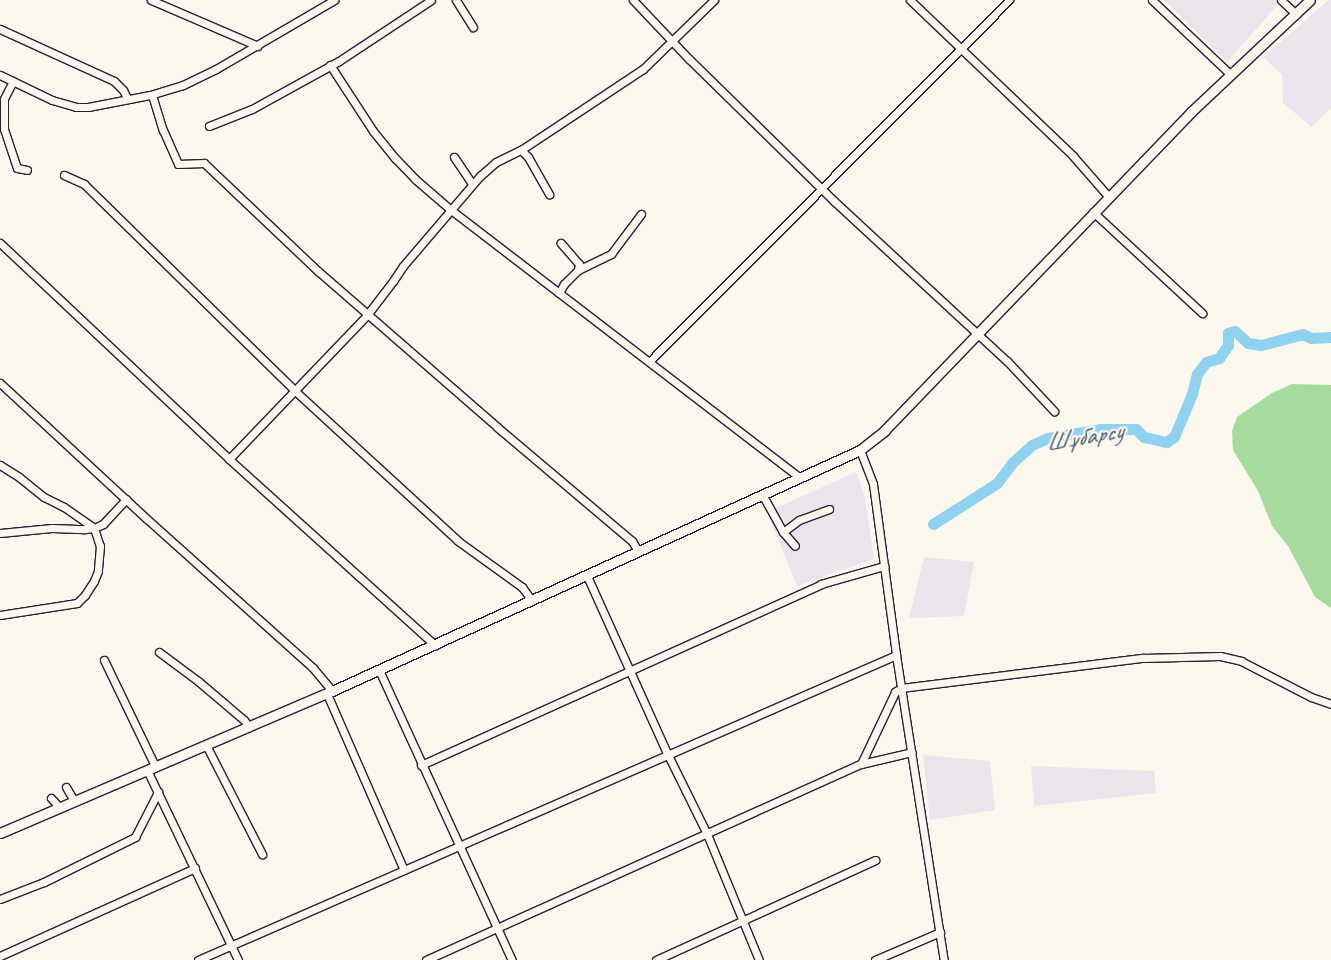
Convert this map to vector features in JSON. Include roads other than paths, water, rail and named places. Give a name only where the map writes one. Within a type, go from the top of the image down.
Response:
[{"type":"street","points":[[151,0],[258,46]]},
{"type":"street","points":[[0,75],[52,100],[76,107],[97,106],[127,98],[152,95],[183,85],[258,46],[334,0]]},
{"type":"street","points":[[209,126],[252,109],[330,65],[430,0]]},
{"type":"street","points":[[456,0],[473,26]]},
{"type":"street","points":[[633,0],[672,41],[824,189],[1007,362],[1054,411]]},
{"type":"street","points":[[229,459],[367,315],[393,282],[402,266],[472,184],[496,162],[521,150],[643,69],[714,0]]},
{"type":"street","points":[[910,0],[1073,156],[1108,196]]},
{"type":"street","points":[[649,362],[824,189],[1009,0]]},
{"type":"street","points":[[1152,0],[1231,75]]},
{"type":"street","points":[[1281,0],[1296,14]]},
{"type":"street","points":[[0,833],[330,693],[860,450],[884,431],[1108,196],[1191,112],[1310,0]]},
{"type":"street","points":[[0,29],[114,81],[123,90],[127,98]]},
{"type":"street","points":[[330,65],[373,131],[394,158],[451,210],[800,477]]},
{"type":"street","points":[[13,81],[4,99],[4,129],[17,168],[27,170]]},
{"type":"street","points":[[152,95],[163,130],[178,164],[204,163],[278,235],[367,315],[632,541],[638,551]]},
{"type":"street","points":[[521,150],[528,157],[550,194]]},
{"type":"street","points":[[454,157],[472,184]]},
{"type":"street","points":[[64,175],[84,184],[294,390],[452,536],[522,587],[532,601]]},
{"type":"street","points":[[1093,212],[1202,313]]},
{"type":"street","points":[[559,293],[564,284],[578,270],[611,254],[641,214]]},
{"type":"street","points":[[0,243],[229,459],[435,645]]},
{"type":"street","points":[[561,243],[578,260],[578,270]]},
{"type":"street","points":[[0,383],[126,500],[313,668],[330,693],[404,870]]},
{"type":"street","points":[[860,450],[873,484],[896,655],[944,960]]},
{"type":"street","points":[[0,465],[19,477],[44,498],[64,507],[94,528],[99,536],[100,546],[98,571],[85,595],[77,603],[0,615]]},
{"type":"street","points":[[762,494],[782,532],[795,546]]},
{"type":"street","points":[[0,533],[52,528],[94,528],[103,524],[126,500]]},
{"type":"street","points":[[782,532],[799,520],[829,509]]},
{"type":"street","points":[[421,765],[821,584],[884,566]]},
{"type":"street","points":[[587,576],[667,753],[707,834],[741,921],[759,960]]},
{"type":"street","points":[[160,652],[198,680],[244,720],[249,727]]},
{"type":"street","points":[[198,960],[667,753],[896,655]]},
{"type":"street","points":[[861,764],[895,692],[902,688],[1143,658],[1220,656],[1241,661],[1311,698],[1331,704]]},
{"type":"street","points":[[104,660],[151,768],[158,792],[238,960]]},
{"type":"street","points":[[378,670],[512,960]]},
{"type":"street","points":[[206,745],[262,854]]},
{"type":"street","points":[[426,960],[861,764],[912,752]]},
{"type":"street","points":[[66,787],[74,801]]},
{"type":"street","points":[[0,899],[44,882],[135,837],[158,792]]},
{"type":"street","points":[[51,798],[59,807]]},
{"type":"street","points":[[656,960],[875,860]]},
{"type":"street","points":[[0,956],[195,868]]},
{"type":"street","points":[[875,960],[940,932]]},
{"type":"waterway","name":"Шұбарсу","points":[[933,524],[997,483],[1013,462],[1032,445],[1048,438],[1101,429],[1136,429],[1144,437],[1166,442],[1174,437],[1192,394],[1197,374],[1206,362],[1219,358],[1228,345],[1228,333],[1235,331],[1248,343],[1261,345],[1303,334],[1311,338],[1331,337]]}]
